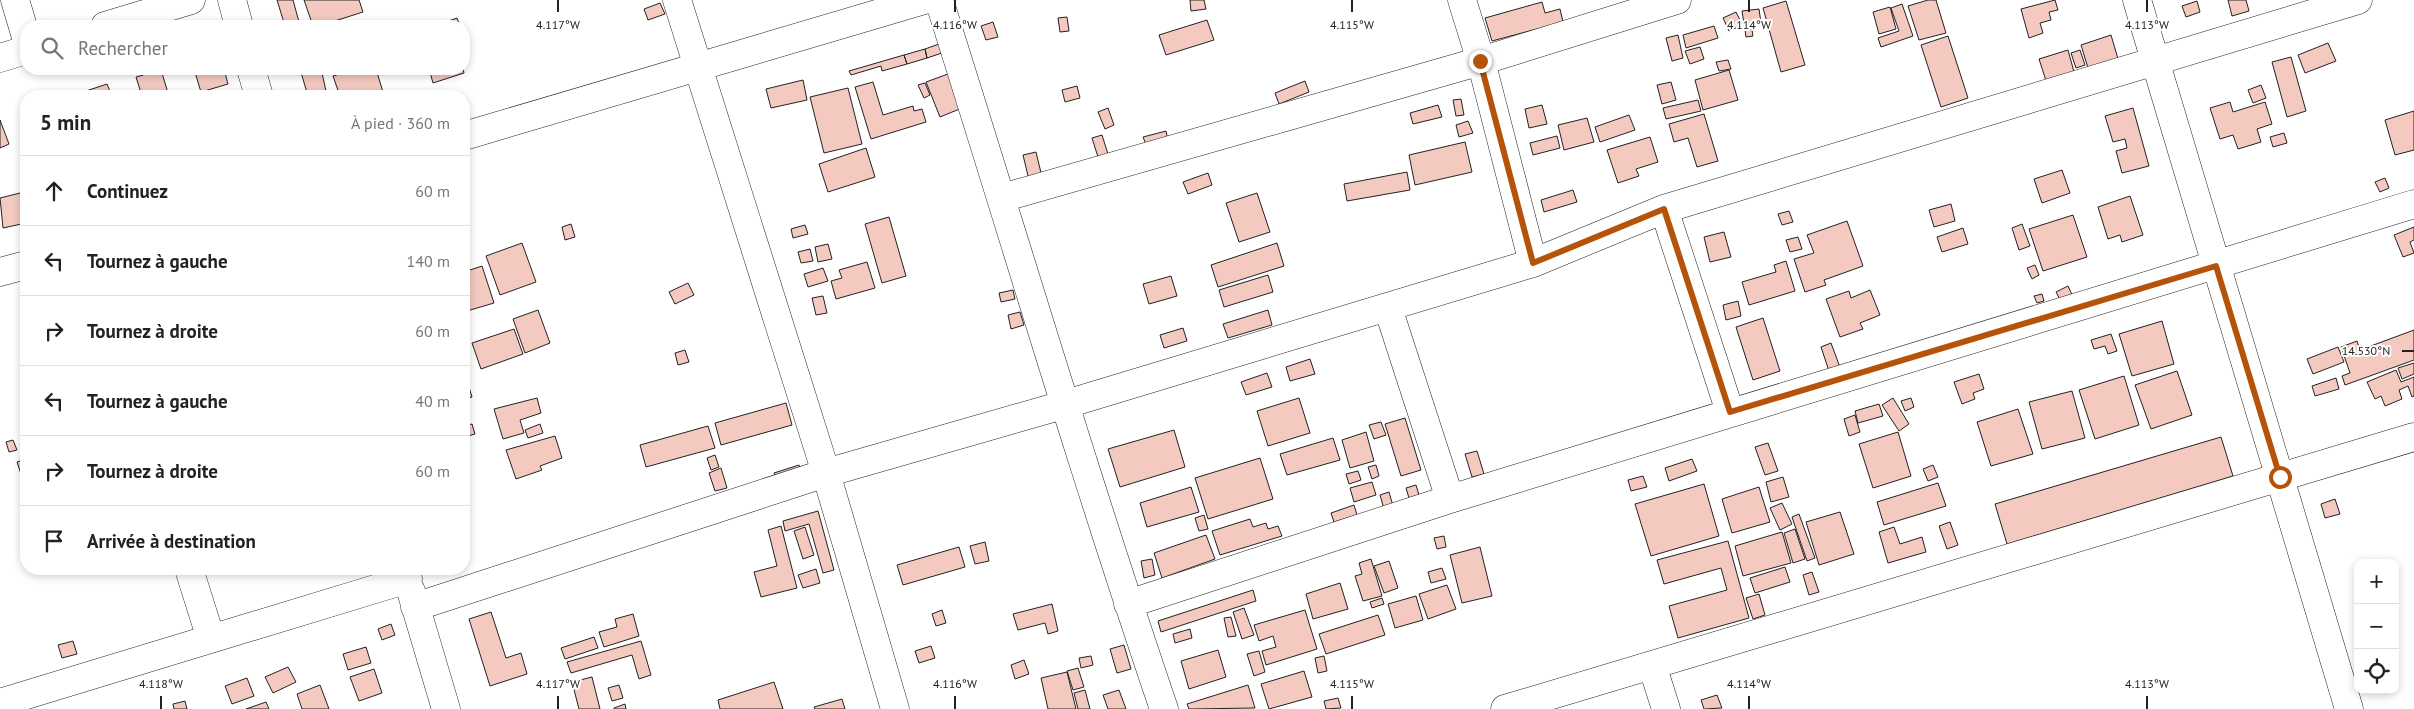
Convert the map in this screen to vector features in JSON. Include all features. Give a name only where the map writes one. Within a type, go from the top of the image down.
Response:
[{"type":"street","points":[[15,0],[21,20]]},
{"type":"street","points":[[125,20],[191,0]]},
{"type":"street","points":[[232,0],[237,20]]},
{"type":"street","points":[[677,0],[826,473],[895,709]]},
{"type":"street","points":[[470,134],[698,67],[876,7],[924,0]]},
{"type":"street","points":[[939,0],[1002,198],[1064,405],[1164,709]]},
{"type":"street","points":[[1462,0],[1533,263]]},
{"type":"street","points":[[1002,198],[1480,61],[1677,0]]},
{"type":"street","points":[[2137,0],[2349,709]]},
{"type":"street","points":[[415,607],[826,473],[1064,405],[1533,263],[1664,209],[2358,0]]},
{"type":"street","points":[[0,58],[20,52]]},
{"type":"street","points":[[254,75],[257,90]]},
{"type":"street","points":[[1128,604],[1450,499],[2414,204]]},
{"type":"street","points":[[1664,209],[1730,412]]},
{"type":"street","points":[[0,272],[20,267]]},
{"type":"street","points":[[1388,308],[1450,499]]},
{"type":"street","points":[[1505,709],[2414,437]]},
{"type":"street","points":[[191,575],[211,639]]},
{"type":"street","points":[[0,703],[211,639],[403,575]]},
{"type":"street","points":[[406,575],[446,709]]},
{"type":"street","points":[[1652,665],[1666,709]]},
{"type":"building","points":[[277,0],[293,0],[298,20],[283,20]]},
{"type":"building","points":[[304,0],[359,0],[363,12],[338,20],[311,20]]},
{"type":"building","points":[[1190,0],[1204,0],[1206,9],[1191,11]]},
{"type":"building","points":[[1928,0],[1936,0],[1946,33],[1919,40],[1908,6]]},
{"type":"building","points":[[2055,0],[2058,10],[2049,12],[2051,20],[2040,23],[2043,33],[2029,38],[2021,9]]},
{"type":"building","points":[[2228,0],[2246,0],[2249,11],[2232,16]]},
{"type":"building","points":[[1786,1],[1805,65],[1781,72],[1763,8]]},
{"type":"building","points":[[2197,1],[2200,12],[2186,17],[2182,6]]},
{"type":"building","points":[[1542,2],[1545,13],[1560,9],[1563,22],[1492,41],[1485,18]]},
{"type":"building","points":[[660,3],[665,14],[648,20],[644,9]]},
{"type":"building","points":[[1902,4],[1913,36],[1881,47],[1878,38],[1899,31],[1891,8]]},
{"type":"building","points":[[1890,7],[1896,29],[1879,34],[1873,12]]},
{"type":"building","points":[[1759,9],[1761,23],[1751,24],[1753,36],[1746,37],[1742,11]]},
{"type":"building","points":[[1736,12],[1742,24],[1729,31],[1723,18]]},
{"type":"building","points":[[1067,17],[1069,31],[1060,32],[1058,18]]},
{"type":"building","points":[[1207,20],[1214,40],[1166,55],[1159,35]]},
{"type":"building","points":[[993,22],[998,37],[986,40],[981,26]]},
{"type":"building","points":[[1714,26],[1718,38],[1686,48],[1683,35]]},
{"type":"building","points":[[1678,35],[1683,58],[1672,61],[1666,38]]},
{"type":"building","points":[[2111,35],[2121,69],[2049,90],[2039,59],[2068,50],[2074,72],[2088,68],[2081,45]]},
{"type":"building","points":[[1948,36],[1968,98],[1941,107],[1921,45]]},
{"type":"building","points":[[2328,43],[2336,61],[2305,73],[2298,55]]},
{"type":"building","points":[[939,44],[942,53],[927,58],[925,49]]},
{"type":"building","points":[[1700,47],[1704,59],[1690,64],[1685,51]]},
{"type":"building","points":[[925,49],[927,58],[907,64],[904,55]]},
{"type":"building","points":[[2080,50],[2085,65],[2076,68],[2071,53]]},
{"type":"building","points":[[904,55],[907,64],[882,71],[881,66],[851,75],[849,71]]},
{"type":"building","points":[[2291,57],[2306,111],[2287,117],[2272,62]]},
{"type":"building","points":[[1728,60],[1731,69],[1719,71],[1716,62]]},
{"type":"building","points":[[1729,70],[1738,100],[1703,110],[1695,80]]},
{"type":"building","points":[[948,74],[962,108],[940,117],[926,82]]},
{"type":"building","points":[[163,75],[167,90],[140,90],[136,77]]},
{"type":"building","points":[[196,75],[226,75],[228,84],[208,90],[200,90]]},
{"type":"building","points":[[302,75],[322,75],[326,90],[306,90]]},
{"type":"building","points":[[378,75],[382,90],[338,90],[333,76]]},
{"type":"building","points":[[431,75],[458,75],[433,83]]},
{"type":"building","points":[[803,80],[807,100],[771,108],[766,89]]},
{"type":"building","points":[[1305,81],[1309,92],[1279,104],[1275,93]]},
{"type":"building","points":[[873,82],[883,115],[913,106],[914,111],[922,109],[926,122],[871,139],[855,87]]},
{"type":"building","points":[[1671,82],[1676,100],[1662,104],[1657,85]]},
{"type":"building","points":[[925,83],[930,95],[924,98],[918,85]]},
{"type":"building","points":[[107,84],[110,90],[89,90]]},
{"type":"building","points":[[2261,85],[2266,98],[2253,103],[2248,90]]},
{"type":"building","points":[[1077,86],[1080,98],[1065,102],[1062,90]]},
{"type":"building","points":[[848,88],[862,144],[824,153],[810,97]]},
{"type":"building","points":[[1461,99],[1464,115],[1456,116],[1453,100]]},
{"type":"building","points":[[1698,100],[1701,111],[1666,119],[1663,108]]},
{"type":"building","points":[[2230,102],[2233,112],[2265,102],[2272,124],[2257,129],[2261,142],[2238,149],[2233,135],[2220,139],[2210,108]]},
{"type":"building","points":[[1438,105],[1442,117],[1413,124],[1410,113]]},
{"type":"building","points":[[1542,105],[1547,124],[1529,128],[1525,109]]},
{"type":"building","points":[[1108,108],[1114,125],[1105,129],[1098,112]]},
{"type":"building","points":[[2133,108],[2149,166],[2122,173],[2116,151],[2127,148],[2125,139],[2113,142],[2105,116]]},
{"type":"building","points":[[2414,111],[2414,150],[2395,155],[2385,120]]},
{"type":"building","points":[[1704,114],[1718,161],[1697,167],[1688,138],[1674,142],[1669,124]]},
{"type":"building","points":[[1629,115],[1635,130],[1600,142],[1595,127]]},
{"type":"building","points":[[1587,118],[1594,142],[1564,150],[1558,125]]},
{"type":"building","points":[[0,120],[9,144],[0,148]]},
{"type":"building","points":[[1468,121],[1473,133],[1459,137],[1456,125]]},
{"type":"building","points":[[1166,131],[1168,141],[1147,147],[1143,137]]},
{"type":"building","points":[[2284,133],[2287,143],[2273,147],[2270,137]]},
{"type":"building","points":[[1102,135],[1108,154],[1098,157],[1092,138]]},
{"type":"building","points":[[1557,136],[1560,148],[1533,155],[1530,143]]},
{"type":"building","points":[[1650,137],[1658,162],[1636,169],[1639,176],[1618,183],[1607,150]]},
{"type":"building","points":[[1465,142],[1472,172],[1415,185],[1409,155]]},
{"type":"building","points":[[866,148],[875,177],[828,192],[819,164]]},
{"type":"building","points":[[1036,152],[1042,177],[1029,180],[1023,155]]},
{"type":"building","points":[[2062,170],[2070,193],[2042,203],[2034,179]]},
{"type":"building","points":[[1407,172],[1410,190],[1347,201],[1344,184]]},
{"type":"building","points":[[1208,173],[1212,185],[1188,194],[1183,182]]},
{"type":"building","points":[[2385,178],[2389,188],[2380,192],[2375,182]]},
{"type":"building","points":[[1573,190],[1577,202],[1544,212],[1541,200]]},
{"type":"building","points":[[20,193],[20,224],[3,228],[0,198]]},
{"type":"building","points":[[1257,193],[1270,232],[1239,242],[1226,203]]},
{"type":"building","points":[[2130,196],[2143,235],[2122,242],[2120,235],[2108,239],[2098,207]]},
{"type":"building","points":[[1951,204],[1955,221],[1934,227],[1929,210]]},
{"type":"building","points":[[1789,211],[1793,222],[1782,225],[1778,214]]},
{"type":"building","points":[[2073,215],[2087,257],[2043,271],[2029,229]]},
{"type":"building","points":[[889,217],[906,276],[882,283],[865,224]]},
{"type":"building","points":[[1847,221],[1863,266],[1824,280],[1826,285],[1805,292],[1794,259],[1814,253],[1807,235]]},
{"type":"building","points":[[571,224],[575,237],[565,240],[562,227]]},
{"type":"building","points":[[2022,224],[2030,246],[2019,250],[2012,228]]},
{"type":"building","points":[[805,225],[808,234],[793,238],[791,229]]},
{"type":"building","points":[[2414,227],[2414,240],[2410,242],[2414,253],[2403,257],[2394,235]]},
{"type":"building","points":[[1963,228],[1968,244],[1942,252],[1937,237]]},
{"type":"building","points":[[1724,232],[1731,257],[1710,262],[1704,237]]},
{"type":"building","points":[[1798,237],[1802,249],[1790,252],[1786,240]]},
{"type":"building","points":[[522,243],[536,282],[500,295],[486,256]]},
{"type":"building","points":[[1277,243],[1284,266],[1218,287],[1211,265]]},
{"type":"building","points":[[828,244],[832,259],[818,262],[815,247]]},
{"type":"building","points":[[810,249],[813,261],[801,263],[798,252]]},
{"type":"building","points":[[1786,261],[1795,291],[1749,305],[1742,282],[1776,272],[1774,265]]},
{"type":"building","points":[[867,262],[875,288],[836,299],[831,281],[842,278],[839,270]]},
{"type":"building","points":[[2035,265],[2039,275],[2032,279],[2027,268]]},
{"type":"building","points":[[482,266],[494,303],[470,310],[470,270]]},
{"type":"building","points":[[823,268],[828,281],[808,287],[804,274]]},
{"type":"building","points":[[1268,275],[1273,292],[1224,307],[1219,290]]},
{"type":"building","points":[[1171,276],[1177,296],[1149,304],[1143,284]]},
{"type":"building","points":[[688,283],[694,295],[675,304],[669,292]]},
{"type":"building","points":[[2068,286],[2073,297],[2062,303],[2056,292]]},
{"type":"building","points":[[1013,290],[1015,299],[1001,302],[999,293]]},
{"type":"building","points":[[1870,290],[1880,315],[1860,323],[1863,329],[1840,337],[1826,299],[1849,291],[1851,298]]},
{"type":"building","points":[[2042,294],[2044,301],[2037,303],[2034,296]]},
{"type":"building","points":[[823,296],[827,313],[816,315],[812,298]]},
{"type":"building","points":[[1738,301],[1741,316],[1726,320],[1723,305]]},
{"type":"building","points":[[538,310],[550,343],[525,353],[513,319]]},
{"type":"building","points":[[1268,310],[1272,325],[1228,338],[1223,324]]},
{"type":"building","points":[[1020,312],[1024,325],[1011,329],[1008,315]]},
{"type":"building","points":[[1763,318],[1780,371],[1753,380],[1736,327]]},
{"type":"building","points":[[2162,321],[2174,364],[2132,376],[2119,334]]},
{"type":"building","points":[[1183,328],[1187,341],[1164,348],[1160,335]]},
{"type":"building","points":[[514,329],[523,354],[481,369],[472,343]]},
{"type":"building","points":[[2414,330],[2414,360],[2345,385],[2342,376],[2350,373],[2341,347],[2357,341],[2360,350]]},
{"type":"building","points":[[2111,334],[2117,351],[2108,354],[2105,346],[2094,349],[2091,340]]},
{"type":"building","points":[[1831,343],[1841,370],[1830,374],[1821,347]]},
{"type":"building","points":[[2338,347],[2344,362],[2313,374],[2307,359]]},
{"type":"building","points":[[685,350],[689,362],[678,365],[675,353]]},
{"type":"building","points":[[1310,359],[1315,374],[1290,381],[1286,367]]},
{"type":"building","points":[[2414,363],[2414,374],[2402,379],[2398,368]]},
{"type":"building","points":[[2396,370],[2401,382],[2414,377],[2414,396],[2412,397],[2408,386],[2399,390],[2402,399],[2385,406],[2381,396],[2375,399],[2367,382]]},
{"type":"building","points":[[2177,371],[2192,415],[2151,429],[2135,385]]},
{"type":"building","points":[[1267,373],[1272,387],[1246,395],[1241,382]]},
{"type":"building","points":[[1979,374],[1984,389],[1973,393],[1975,399],[1962,404],[1954,382]]},
{"type":"building","points":[[2124,376],[2139,425],[2095,439],[2079,390]]},
{"type":"building","points":[[2336,378],[2339,389],[2315,396],[2312,386]]},
{"type":"building","points":[[2072,391],[2085,438],[2042,449],[2029,402]]},
{"type":"building","points":[[537,398],[541,413],[520,420],[524,433],[503,439],[494,409]]},
{"type":"building","points":[[1299,398],[1310,433],[1268,446],[1257,411]]},
{"type":"building","points":[[1893,398],[1909,424],[1899,431],[1882,405]]},
{"type":"building","points":[[1911,398],[1914,407],[1905,411],[1901,401]]},
{"type":"building","points":[[786,403],[792,425],[721,445],[715,423]]},
{"type":"building","points":[[1879,404],[1883,416],[1858,423],[1855,411]]},
{"type":"building","points":[[2018,409],[2033,454],[1991,466],[1977,422]]},
{"type":"building","points":[[1855,415],[1860,432],[1849,436],[1844,419]]},
{"type":"building","points":[[1405,418],[1421,470],[1401,476],[1385,424]]},
{"type":"building","points":[[1381,422],[1386,435],[1374,439],[1369,425]]},
{"type":"building","points":[[470,424],[472,424],[475,434],[470,435]]},
{"type":"building","points":[[540,424],[543,433],[528,438],[525,430]]},
{"type":"building","points":[[708,426],[715,448],[646,467],[640,445]]},
{"type":"building","points":[[1174,430],[1185,467],[1120,487],[1108,449]]},
{"type":"building","points":[[1366,432],[1374,461],[1350,468],[1342,440]]},
{"type":"building","points":[[1898,432],[1911,476],[1873,488],[1859,444]]},
{"type":"building","points":[[555,436],[562,458],[540,466],[542,470],[516,479],[506,450]]},
{"type":"building","points":[[2221,437],[2233,476],[2007,544],[1995,504]]},
{"type":"building","points":[[1333,438],[1340,460],[1287,475],[1280,454]]},
{"type":"building","points":[[13,440],[17,450],[9,452],[6,442]]},
{"type":"building","points":[[1768,443],[1778,471],[1765,475],[1755,447]]},
{"type":"building","points":[[1477,451],[1484,474],[1472,477],[1465,454]]},
{"type":"building","points":[[715,455],[719,467],[711,470],[707,458]]},
{"type":"building","points":[[1260,458],[1273,499],[1208,519],[1195,478]]},
{"type":"building","points":[[1692,459],[1697,471],[1669,481],[1665,468]]},
{"type":"building","points":[[799,465],[802,473],[777,481],[774,473]]},
{"type":"building","points":[[1376,465],[1379,476],[1372,479],[1368,467]]},
{"type":"building","points":[[1933,465],[1938,477],[1928,481],[1923,469]]},
{"type":"building","points":[[721,468],[727,488],[715,491],[709,473]]},
{"type":"building","points":[[1358,471],[1361,480],[1349,484],[1346,474]]},
{"type":"building","points":[[1643,476],[1647,487],[1631,491],[1628,480]]},
{"type":"building","points":[[1783,477],[1789,497],[1771,502],[1766,482]]},
{"type":"building","points":[[1372,482],[1376,495],[1354,502],[1350,488]]},
{"type":"building","points":[[1938,483],[1946,506],[1884,525],[1877,502]]},
{"type":"building","points":[[1704,484],[1719,536],[1651,556],[1635,504]]},
{"type":"building","points":[[1416,485],[1419,495],[1409,498],[1406,488]]},
{"type":"building","points":[[1191,487],[1199,512],[1147,527],[1140,503]]},
{"type":"building","points":[[1759,487],[1770,522],[1732,533],[1722,499]]},
{"type":"building","points":[[1389,492],[1393,506],[1384,509],[1380,495]]},
{"type":"building","points":[[2335,499],[2340,514],[2325,518],[2321,504]]},
{"type":"building","points":[[1782,503],[1792,524],[1780,530],[1770,508]]},
{"type":"building","points":[[1354,505],[1357,515],[1334,522],[1331,513]]},
{"type":"building","points":[[818,511],[834,570],[823,573],[809,524],[785,531],[783,521]]},
{"type":"building","points":[[1840,512],[1854,554],[1819,565],[1806,522]]},
{"type":"building","points":[[1799,514],[1815,558],[1807,561],[1792,517]]},
{"type":"building","points":[[1204,515],[1208,529],[1199,531],[1195,518]]},
{"type":"building","points":[[1250,519],[1253,527],[1266,523],[1268,529],[1278,526],[1282,536],[1220,555],[1212,531]]},
{"type":"building","points":[[1950,522],[1958,545],[1947,549],[1939,526]]},
{"type":"building","points":[[781,526],[797,588],[761,597],[754,572],[777,566],[768,530]]},
{"type":"building","points":[[805,527],[814,555],[803,559],[794,531]]},
{"type":"building","points":[[1894,527],[1900,544],[1922,537],[1926,552],[1888,563],[1879,532]]},
{"type":"building","points":[[1795,529],[1805,559],[1793,563],[1784,533]]},
{"type":"building","points":[[1782,532],[1791,563],[1743,576],[1735,546]]},
{"type":"building","points":[[1206,535],[1215,559],[1162,578],[1154,553]]},
{"type":"building","points":[[1444,536],[1446,547],[1437,549],[1434,538]]},
{"type":"building","points":[[1728,541],[1749,618],[1678,638],[1669,606],[1727,590],[1721,568],[1664,584],[1657,560]]},
{"type":"building","points":[[985,542],[989,561],[975,564],[970,546]]},
{"type":"building","points":[[959,547],[965,567],[903,585],[897,565]]},
{"type":"building","points":[[1480,547],[1492,596],[1462,603],[1450,555]]},
{"type":"building","points":[[1152,559],[1155,575],[1144,578],[1141,561]]},
{"type":"building","points":[[1371,559],[1382,596],[1363,601],[1355,576],[1362,574],[1359,563]]},
{"type":"building","points":[[1389,561],[1398,588],[1384,593],[1374,566]]},
{"type":"building","points":[[1785,567],[1790,582],[1755,593],[1750,578]]},
{"type":"building","points":[[1442,568],[1446,579],[1431,583],[1428,572]]},
{"type":"building","points":[[816,569],[820,583],[803,588],[798,575]]},
{"type":"building","points":[[1812,572],[1819,592],[1809,595],[1803,575]]},
{"type":"building","points":[[1340,583],[1348,609],[1313,619],[1306,594]]},
{"type":"building","points":[[1447,585],[1456,609],[1428,619],[1419,594]]},
{"type":"building","points":[[1253,590],[1256,601],[1161,632],[1158,621]]},
{"type":"building","points":[[1759,594],[1765,615],[1753,619],[1746,598]]},
{"type":"building","points":[[1416,596],[1423,620],[1395,628],[1388,604]]},
{"type":"building","points":[[1382,598],[1384,604],[1372,608],[1370,602]]},
{"type":"building","points":[[1052,604],[1058,631],[1048,634],[1045,623],[1018,630],[1013,614]]},
{"type":"building","points":[[1244,608],[1254,635],[1242,639],[1233,612]]},
{"type":"building","points":[[942,610],[946,623],[936,626],[932,614]]},
{"type":"building","points":[[1305,610],[1317,649],[1266,665],[1262,651],[1276,647],[1273,636],[1259,641],[1254,625]]},
{"type":"building","points":[[491,612],[506,658],[521,653],[527,674],[490,686],[469,619]]},
{"type":"building","points":[[633,614],[639,636],[604,647],[599,632],[617,627],[615,619]]},
{"type":"building","points":[[1378,615],[1385,635],[1326,654],[1319,634]]},
{"type":"building","points":[[1231,617],[1236,636],[1228,637],[1224,618]]},
{"type":"building","points":[[391,624],[395,635],[382,640],[378,629]]},
{"type":"building","points":[[1190,629],[1192,638],[1175,643],[1173,634]]},
{"type":"building","points":[[594,637],[598,648],[565,659],[561,648]]},
{"type":"building","points":[[73,641],[77,654],[62,658],[58,645]]},
{"type":"building","points":[[641,641],[651,675],[639,679],[632,655],[571,673],[567,662]]},
{"type":"building","points":[[1124,645],[1131,669],[1117,673],[1110,649]]},
{"type":"building","points":[[931,646],[935,658],[919,663],[915,651]]},
{"type":"building","points":[[366,647],[371,663],[348,670],[343,654]]},
{"type":"building","points":[[1218,650],[1226,677],[1189,689],[1181,661]]},
{"type":"building","points":[[1259,651],[1265,672],[1254,676],[1247,654]]},
{"type":"building","points":[[1091,656],[1093,665],[1081,668],[1079,658]]},
{"type":"building","points":[[1324,656],[1327,671],[1318,673],[1315,658]]},
{"type":"building","points":[[1024,660],[1029,674],[1015,679],[1011,665]]},
{"type":"building","points":[[288,667],[296,682],[273,693],[265,677]]},
{"type":"building","points":[[1078,668],[1084,687],[1073,690],[1067,671]]},
{"type":"building","points":[[374,669],[382,693],[359,701],[350,677]]},
{"type":"building","points":[[1304,671],[1312,697],[1269,709],[1261,684]]},
{"type":"building","points":[[1067,672],[1076,709],[1048,709],[1041,678]]},
{"type":"building","points":[[592,677],[600,709],[579,709],[572,682]]},
{"type":"building","points":[[247,678],[254,696],[232,704],[225,686]]},
{"type":"building","points":[[774,682],[783,709],[720,709],[718,700]]},
{"type":"building","points":[[320,685],[329,709],[302,709],[297,694]]},
{"type":"building","points":[[619,685],[623,698],[612,701],[608,688]]},
{"type":"building","points":[[1248,685],[1255,708],[1189,709],[1187,704]]},
{"type":"building","points":[[1085,690],[1090,709],[1078,709],[1074,693]]},
{"type":"building","points":[[1119,690],[1126,709],[1108,709],[1103,695]]},
{"type":"building","points":[[1717,695],[1722,708],[1704,709],[1701,700]]},
{"type":"building","points":[[1338,698],[1341,708],[1326,709],[1324,701]]},
{"type":"building","points":[[842,699],[845,709],[815,709],[814,707]]},
{"type":"building","points":[[185,701],[187,709],[174,709],[173,704]]},
{"type":"building","points":[[266,702],[269,709],[246,709]]},
{"type":"building","points":[[625,704],[626,709],[614,709],[614,708]]},
{"type":"route","points":[[1480,61],[1533,263],[1664,209],[1730,412],[2216,266],[2280,477]]}]
